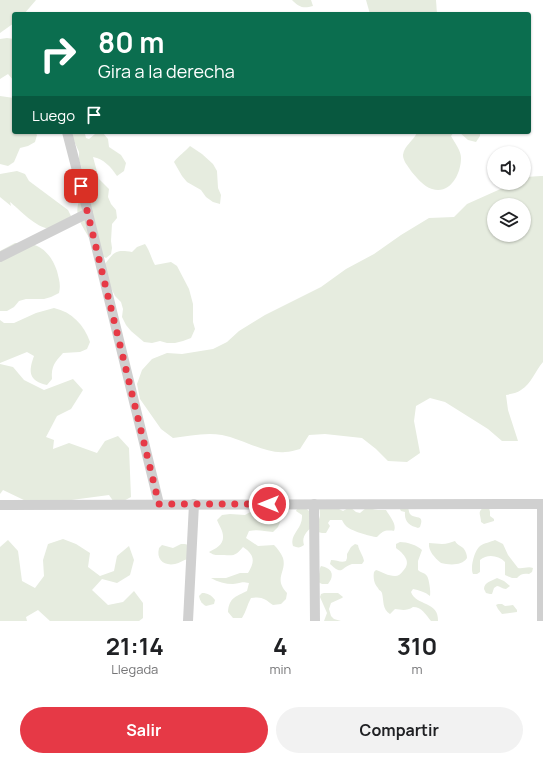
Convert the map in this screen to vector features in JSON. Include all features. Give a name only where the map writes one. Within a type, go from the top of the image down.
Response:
[{"type":"street","points":[[68,134],[159,504]]},
{"type":"street","points":[[0,257],[88,213]]},
{"type":"street","points":[[0,504],[543,504],[542,621]]},
{"type":"street","points":[[188,621],[194,504]]},
{"type":"street","points":[[314,504],[315,621]]},
{"type":"shaded area","points":[[0,0],[36,0],[26,12],[12,12],[12,24],[0,33]]},
{"type":"shaded area","points":[[292,0],[311,0],[313,6],[301,7]]},
{"type":"shaded area","points":[[366,0],[436,0],[437,12],[369,12]]},
{"type":"shaded area","points":[[0,39],[12,39],[12,79],[8,74],[0,79]]},
{"type":"shaded area","points":[[0,96],[12,98],[12,134],[37,135],[35,142],[20,148],[14,162],[8,166],[0,164]]},
{"type":"shaded area","points":[[71,134],[85,134],[86,138],[89,139],[95,134],[104,134],[108,139],[109,147],[121,155],[126,163],[124,171],[117,176],[107,164],[93,157],[99,179],[109,189],[108,197],[116,210],[117,218],[112,224],[111,254],[106,258],[102,256],[79,220],[77,211],[78,203],[87,183],[79,160],[79,152]]},
{"type":"shaded area","points":[[416,134],[452,134],[451,136],[458,147],[461,158],[457,176],[449,186],[444,189],[432,189],[420,182],[411,171],[403,155],[407,146]]},
{"type":"shaded area","points":[[461,134],[480,134],[476,142],[468,140]]},
{"type":"shaded area","points":[[190,146],[213,164],[217,171],[218,188],[221,195],[220,204],[213,202],[206,197],[201,190],[187,182],[174,162]]},
{"type":"shaded area","points":[[17,171],[25,174],[29,181],[68,210],[71,216],[52,228],[42,227],[10,202],[11,206],[0,197],[0,174]]},
{"type":"shaded area","points":[[543,176],[543,362],[525,387],[518,392],[506,395],[508,410],[518,441],[502,441],[488,429],[445,402],[430,398],[416,406],[414,421],[420,453],[407,462],[388,461],[362,438],[325,434],[309,435],[300,449],[289,452],[278,452],[262,449],[230,437],[216,434],[173,438],[161,429],[140,399],[137,384],[142,370],[152,359],[167,353],[182,354],[213,349],[227,342],[239,331],[265,315],[321,287],[346,269],[374,254],[429,218],[454,217],[467,204],[498,190],[531,190],[531,177]]},
{"type":"shaded area","points":[[15,243],[31,244],[48,254],[57,271],[60,284],[59,293],[44,299],[26,299],[19,301],[14,307],[7,311],[0,311],[0,251]]},
{"type":"shaded area","points":[[145,244],[155,265],[171,262],[177,266],[189,289],[193,304],[193,322],[195,329],[191,338],[175,343],[160,341],[152,343],[144,342],[131,331],[122,317],[123,309],[121,302],[115,296],[111,288],[104,265],[115,253],[121,251],[132,252],[137,247]]},
{"type":"shaded area","points":[[54,308],[72,316],[81,325],[90,342],[87,349],[80,352],[63,353],[54,364],[52,379],[47,385],[33,378],[31,367],[34,356],[27,352],[0,363],[0,320],[4,323],[14,323],[36,313]]},
{"type":"shaded area","points":[[0,364],[13,367],[24,380],[44,390],[73,379],[83,390],[71,409],[57,416],[46,437],[54,440],[53,449],[69,443],[97,453],[105,441],[118,436],[129,448],[131,497],[116,505],[109,495],[64,501],[28,502],[3,490],[0,494]]},
{"type":"shaded area","points":[[298,507],[305,508],[312,513],[313,525],[304,536],[304,545],[301,547],[293,546],[292,542],[302,520],[302,515],[296,511]]},
{"type":"shaded area","points":[[320,507],[339,509],[343,511],[350,507],[356,512],[360,513],[366,508],[386,510],[394,523],[395,528],[394,531],[385,531],[377,537],[374,537],[348,528],[342,520],[330,520],[328,523],[330,526],[326,533],[318,532],[316,526],[320,516]]},
{"type":"shaded area","points":[[399,507],[408,508],[412,516],[420,518],[420,527],[418,528],[410,525],[405,518],[405,512],[401,511]]},
{"type":"shaded area","points":[[483,508],[489,508],[490,516],[494,519],[494,521],[484,524],[481,522],[480,512]]},
{"type":"shaded area","points":[[252,511],[268,512],[281,520],[278,527],[273,532],[258,530],[249,531],[246,538],[258,546],[274,545],[280,552],[284,563],[281,583],[287,593],[286,599],[281,604],[273,605],[263,598],[251,598],[242,618],[233,618],[228,612],[231,601],[233,598],[247,591],[249,583],[243,582],[227,584],[211,578],[226,578],[240,573],[248,573],[253,562],[252,556],[243,547],[233,555],[216,555],[209,552],[214,550],[222,542],[223,534],[217,520],[222,515],[245,515]]},
{"type":"shaded area","points":[[63,539],[76,544],[90,553],[88,567],[100,576],[114,571],[117,556],[129,546],[134,560],[130,575],[117,583],[102,579],[92,590],[108,605],[123,602],[134,591],[143,603],[143,618],[139,621],[50,621],[38,610],[26,617],[27,621],[0,621],[0,547],[8,540],[18,551],[22,581],[35,588],[44,576],[43,560],[48,544]]},
{"type":"shaded area","points":[[495,540],[503,544],[508,555],[518,568],[533,568],[532,572],[529,574],[522,574],[517,578],[512,578],[505,575],[505,562],[499,558],[489,556],[480,560],[480,572],[473,574],[472,564],[474,555],[478,548]]},
{"type":"shaded area","points":[[455,541],[464,549],[467,556],[465,561],[459,564],[441,563],[434,557],[429,546],[429,543],[444,544]]},
{"type":"shaded area","points":[[400,542],[412,544],[422,550],[418,561],[418,570],[425,574],[428,578],[430,596],[415,589],[411,592],[417,600],[435,610],[438,621],[431,621],[424,612],[416,607],[404,610],[395,609],[390,614],[386,610],[382,593],[375,582],[374,572],[376,570],[387,575],[395,576],[406,568],[406,558],[396,548],[396,544]]},
{"type":"shaded area","points":[[181,544],[188,545],[188,559],[177,564],[167,564],[160,559],[158,552],[162,545],[173,548]]},
{"type":"shaded area","points":[[355,544],[358,545],[364,561],[362,564],[352,564],[341,570],[337,570],[330,564],[331,560],[342,562],[346,561],[347,554],[351,547]]},
{"type":"shaded area","points":[[321,566],[328,568],[331,572],[332,575],[328,584],[318,582]]},
{"type":"shaded area","points":[[497,578],[510,586],[503,589],[497,586],[494,588],[492,594],[486,593],[484,589],[485,585]]},
{"type":"shaded area","points":[[202,593],[208,594],[212,597],[215,600],[214,604],[206,606],[203,604],[199,596]]},
{"type":"shaded area","points":[[338,593],[343,597],[331,603],[329,609],[331,616],[334,619],[341,621],[324,621],[327,613],[320,597],[321,594]]},
{"type":"shaded area","points":[[498,604],[505,606],[513,605],[517,612],[502,614],[496,605]]},
{"type":"route","points":[[81,186],[159,504],[269,504]]}]
